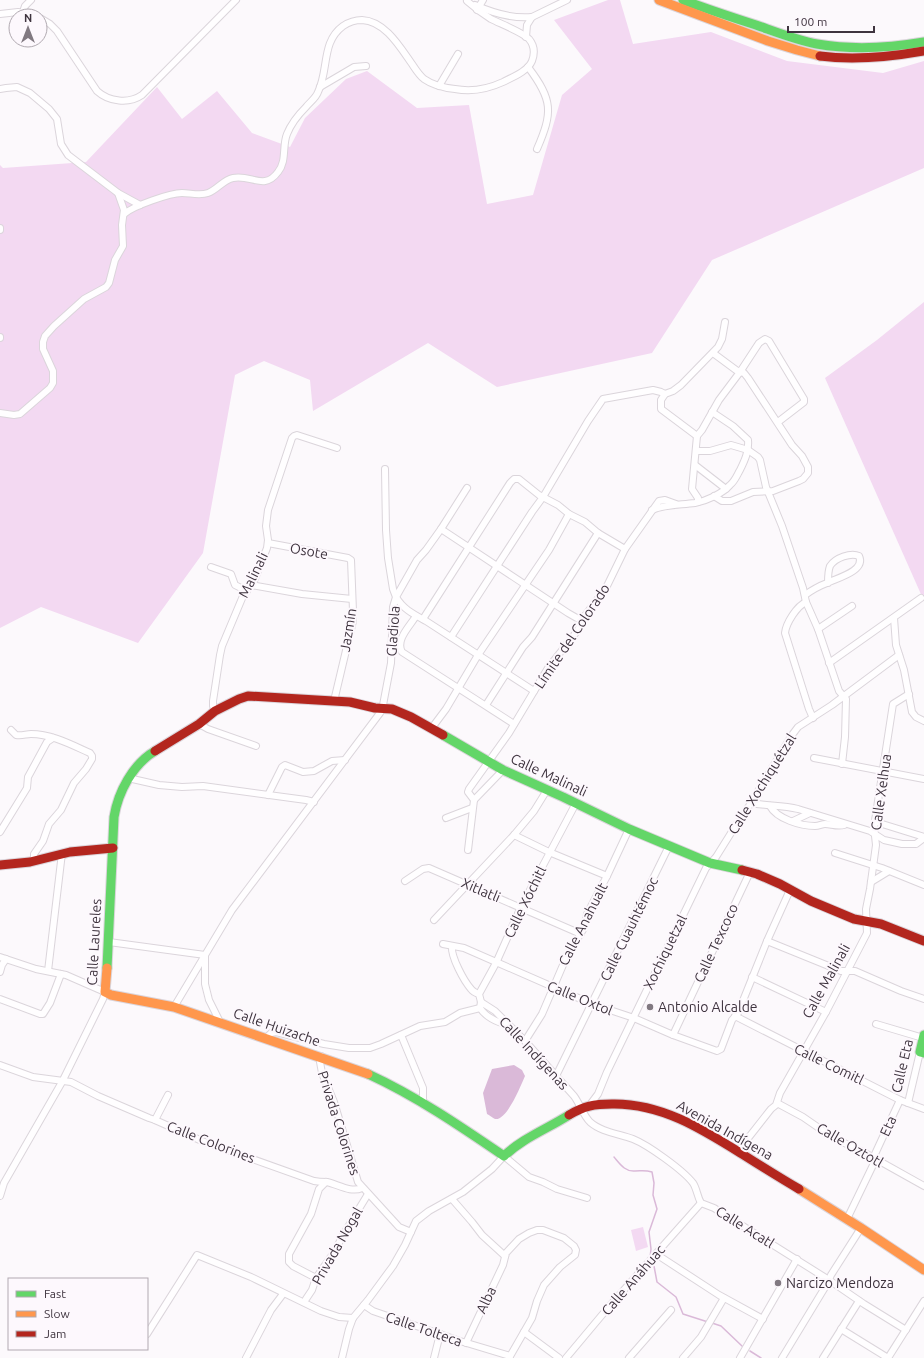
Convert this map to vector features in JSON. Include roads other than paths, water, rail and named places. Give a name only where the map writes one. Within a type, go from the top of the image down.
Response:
[{"type":"street","points":[[24,8],[31,0]]},
{"type":"street","points":[[48,23],[61,35],[101,95],[112,99],[130,101],[142,95],[236,0]]},
{"type":"street","points":[[478,8],[483,0]]},
{"type":"street","points":[[478,8],[516,18],[532,17],[567,0]]},
{"type":"street","points":[[659,0],[760,38],[819,56],[875,58],[924,51]]},
{"type":"street","points":[[684,0],[763,28],[818,44],[876,47],[924,42]]},
{"type":"street","points":[[124,214],[140,205],[175,193],[207,194],[226,181],[234,178],[245,178],[261,182],[269,180],[278,173],[284,161],[285,143],[289,129],[300,114],[314,100],[320,87],[331,40],[339,30],[349,22],[361,20],[374,23],[384,30],[392,38],[419,74],[424,79],[439,86],[460,90],[484,89],[510,79],[528,68],[533,56],[533,47],[529,40],[466,1]]},
{"type":"street","points":[[526,37],[527,25],[532,17]]},
{"type":"street","points":[[502,24],[516,18]]},
{"type":"street","points":[[439,86],[458,54]]},
{"type":"street","points":[[320,87],[354,67],[366,66]]},
{"type":"street","points":[[528,68],[545,94],[548,104],[547,122],[537,149]]},
{"type":"street","points":[[0,90],[11,87],[22,88],[50,109],[57,119],[61,144],[65,152],[118,193],[140,205]]},
{"type":"street","points":[[0,413],[14,415],[20,414],[52,385],[54,378],[53,371],[44,353],[44,339],[54,326],[84,299],[108,285],[115,260],[123,246],[122,225],[124,214],[123,206],[118,193]]},
{"type":"street","points":[[697,436],[660,409],[661,400],[665,394],[681,385],[714,353],[721,343],[725,322]]},
{"type":"street","points":[[712,412],[733,426],[748,440],[748,450],[743,464],[734,481],[726,489],[714,496],[698,502],[698,498],[692,489],[697,436],[719,400],[760,342],[764,339],[768,340],[804,399],[804,402],[778,422]]},
{"type":"street","points":[[714,353],[740,372],[744,373],[792,445],[802,456],[809,471],[801,480],[768,491],[753,492],[728,502],[722,501],[714,496]]},
{"type":"street","points":[[451,637],[543,497],[588,421],[603,399],[653,390],[665,394]]},
{"type":"street","name":"Malinali","points":[[216,711],[213,706],[213,701],[222,646],[243,596],[251,585],[268,543],[266,526],[268,510],[293,437],[297,435],[337,448]]},
{"type":"street","points":[[696,451],[710,451],[730,445],[748,450],[760,460],[768,491],[782,526],[806,602],[818,629],[839,691],[845,698],[845,738],[842,764]]},
{"type":"street","points":[[695,465],[726,489]]},
{"type":"street","name":"Gladiola","points":[[382,708],[391,663],[393,607],[396,597],[393,589],[389,565],[386,530],[385,469]]},
{"type":"street","points":[[422,619],[513,480],[519,479],[543,497],[558,505],[569,514],[585,522],[598,533],[625,549]]},
{"type":"street","points":[[467,488],[441,530],[417,560],[396,597],[406,610],[451,637],[534,691]]},
{"type":"street","name":"Límite del Colorado","points":[[474,800],[468,790],[514,724],[552,663],[578,630],[582,621],[606,588],[625,549],[657,503],[662,500],[668,500],[676,504],[698,502]]},
{"type":"street","points":[[431,729],[478,655],[549,550],[569,514]]},
{"type":"street","points":[[441,530],[582,621]]},
{"type":"street","points":[[486,705],[523,647],[532,637],[598,533]]},
{"type":"street","name":"Osote","points":[[268,543],[351,559]]},
{"type":"street","points":[[805,595],[828,582],[841,578],[858,566],[861,560],[860,556],[854,554],[848,555],[833,563],[829,570],[828,582]]},
{"type":"street","name":"Jazmín","points":[[334,701],[352,621],[351,559]]},
{"type":"street","points":[[211,567],[231,574],[235,585],[247,591]]},
{"type":"street","points":[[251,585],[302,594],[352,599]]},
{"type":"street","points":[[829,663],[921,598]]},
{"type":"street","points":[[806,602],[799,607],[788,623],[784,633],[806,702],[813,718]]},
{"type":"street","points":[[818,629],[852,606]]},
{"type":"street","points":[[416,616],[402,638],[400,650],[405,655],[514,724]]},
{"type":"street","points":[[894,618],[895,638],[904,670],[913,715],[924,721]]},
{"type":"street","points":[[391,651],[400,650]]},
{"type":"street","name":"Calle Xochiquétzal","points":[[710,863],[716,857],[752,803],[798,727],[813,718],[899,655]]},
{"type":"street","name":"Calle Xelhua","points":[[866,922],[866,909],[874,866],[876,845],[874,835],[876,818],[893,704],[908,694]]},
{"type":"street","name":"Calle Malinali","points":[[216,711],[248,696],[350,702],[375,708],[396,710],[411,717],[503,770],[629,829],[710,863],[750,872],[811,901],[854,919],[881,924],[924,940]]},
{"type":"street","points":[[174,1007],[232,910],[378,716],[382,708]]},
{"type":"street","name":"Calle Laureles","points":[[0,1196],[4,1184],[62,1082],[103,999],[105,992],[109,942],[115,811],[118,800],[128,778],[138,763],[146,756],[199,724],[216,711]]},
{"type":"street","points":[[199,724],[208,729],[256,746]]},
{"type":"street","points":[[11,730],[16,735],[26,736],[32,734],[53,738],[90,753],[93,757],[86,769],[74,783],[61,810],[49,824],[43,841],[34,854],[34,861]]},
{"type":"street","points":[[0,832],[27,788],[28,777],[47,742],[53,738]]},
{"type":"street","points":[[814,758],[883,772],[924,778]]},
{"type":"street","points":[[268,795],[282,767],[285,765],[303,772],[314,772],[332,761],[345,760]]},
{"type":"street","points":[[468,850],[474,800],[503,770]]},
{"type":"street","points":[[128,778],[159,785],[187,788],[203,786],[314,802]]},
{"type":"street","points":[[434,920],[514,835],[534,811],[547,790]]},
{"type":"street","name":"Calle Xóchitl","points":[[479,994],[496,963],[521,907],[576,803]]},
{"type":"street","points":[[752,803],[770,806],[793,807],[870,831],[874,835],[884,840],[902,844],[916,844],[924,837]]},
{"type":"street","points":[[770,806],[771,809],[783,817],[794,821],[815,826],[826,824],[841,826],[845,824]]},
{"type":"street","points":[[446,818],[472,808]]},
{"type":"street","points":[[794,821],[810,813]]},
{"type":"street","points":[[876,818],[877,821],[883,824],[924,837]]},
{"type":"street","name":"Calle Anahualt","points":[[525,1041],[542,1014],[566,958],[584,928],[587,914],[629,829]]},
{"type":"street","points":[[514,835],[549,852],[607,876]]},
{"type":"street","name":"Calle Cuauhtémoc","points":[[556,1076],[670,846]]},
{"type":"street","points":[[0,865],[34,861],[62,853],[114,848]]},
{"type":"street","points":[[48,971],[62,853]]},
{"type":"street","points":[[835,853],[889,871],[924,885]]},
{"type":"street","name":"Xochiquetzal","points":[[586,1107],[598,1094],[607,1072],[706,868],[710,863]]},
{"type":"street","name":"Xitlatli","points":[[405,881],[422,869],[429,868],[581,934]]},
{"type":"street","points":[[871,882],[889,871]]},
{"type":"street","name":"Calle Texcoco","points":[[673,1035],[750,872]]},
{"type":"street","points":[[735,1016],[738,1013],[752,976],[790,890]]},
{"type":"street","name":"Calle Malinali","points":[[738,1151],[777,1103],[780,1093],[826,1012],[867,933],[866,922]]},
{"type":"street","points":[[767,941],[841,971],[855,971],[901,991],[924,999]]},
{"type":"street","points":[[109,942],[205,955]]},
{"type":"street","name":"Calle Oxtol","points":[[443,944],[464,948],[553,988],[592,1004],[634,1018],[715,1051],[718,1051],[720,1048],[735,1016]]},
{"type":"street","points":[[266,1038],[271,1033],[276,1032],[324,1044],[349,1048],[366,1048],[377,1046],[420,1026],[445,1022],[460,1013],[481,1004],[479,994],[471,990],[463,977],[452,952],[452,946]]},
{"type":"street","points":[[205,955],[206,984],[209,1000],[220,1022]]},
{"type":"street","points":[[0,972],[3,958]]},
{"type":"street","name":"Calle Huizache","points":[[3,958],[61,974],[111,994],[174,1007],[321,1056],[377,1077],[444,1115],[504,1156],[523,1173],[557,1189],[587,1198]]},
{"type":"street","points":[[0,999],[43,1014],[50,1003],[61,974]]},
{"type":"street","points":[[752,976],[826,1012]]},
{"type":"street","name":"Calle Indígenas","points":[[481,1004],[496,1011],[574,1096],[586,1107]]},
{"type":"street","name":"Calle Comitl","points":[[735,1016],[900,1100],[924,1109]]},
{"type":"street","points":[[876,1024],[924,1037]]},
{"type":"street","points":[[401,1035],[423,1088],[423,1103]]},
{"type":"street","name":"Calle Eta","points":[[908,1103],[922,1052],[924,1037]]},
{"type":"street","name":"Privada Colorines","points":[[321,1056],[320,1062],[322,1073],[334,1102],[357,1179],[362,1188]]},
{"type":"street","name":"Calle Colorines","points":[[0,1065],[33,1076],[62,1082],[71,1082],[202,1141],[314,1181],[326,1182],[352,1190],[362,1188]]},
{"type":"street","points":[[155,1120],[168,1095]]},
{"type":"street","name":"Eta","points":[[847,1219],[874,1163],[875,1154],[900,1100]]},
{"type":"street","name":"Avenida Indígena","points":[[342,1358],[348,1328],[353,1318],[400,1255],[414,1223],[419,1218],[441,1204],[463,1192],[492,1169],[515,1145],[530,1135],[586,1107],[623,1103],[642,1105],[656,1109],[698,1127],[847,1219],[924,1270]]},
{"type":"street","name":"Calle Oztotl","points":[[777,1103],[806,1119],[832,1137],[874,1158],[924,1186]]},
{"type":"street","name":"Calle Acatl","points":[[586,1107],[591,1123],[613,1133],[635,1140],[658,1154],[689,1178],[695,1187],[701,1203],[714,1208],[797,1259],[859,1301],[906,1330]]},
{"type":"street","points":[[316,1278],[289,1262],[289,1254],[311,1214],[319,1189],[326,1182]]},
{"type":"street","points":[[362,1188],[399,1227],[411,1232]]},
{"type":"street","name":"Privada Nogal","points":[[306,1298],[312,1290],[316,1278],[336,1251],[343,1235],[368,1194]]},
{"type":"street","points":[[452,1199],[482,1235],[505,1256]]},
{"type":"street","name":"Calle Anáhuac","points":[[566,1358],[607,1309],[701,1203]]},
{"type":"street","points":[[782,1358],[861,1228]]},
{"type":"street","name":"Alba","points":[[466,1343],[503,1265],[505,1256],[519,1239],[533,1231],[543,1230],[564,1238],[574,1246],[576,1250],[575,1255],[563,1264],[544,1285],[537,1300],[534,1313],[524,1332]]},
{"type":"street","points":[[656,1254],[724,1298],[763,1319]]},
{"type":"street","points":[[148,1332],[197,1255],[251,1277],[283,1294],[321,1311],[339,1317],[353,1318]]},
{"type":"street","points":[[740,1358],[797,1259]]},
{"type":"street","points":[[246,1358],[271,1310],[283,1294]]},
{"type":"street","points":[[683,1358],[701,1337],[724,1298]]},
{"type":"street","points":[[823,1358],[859,1301]]},
{"type":"street","points":[[841,1329],[888,1358],[924,1301]]},
{"type":"street","name":"Calle Tolteca","points":[[364,1305],[373,1311],[509,1357]]},
{"type":"street","points":[[629,1358],[671,1310]]},
{"type":"street","points":[[509,1357],[524,1332],[559,1358]]},
{"type":"street","points":[[434,1358],[440,1334]]},
{"type":"waterway","points":[[614,1157],[623,1167],[628,1170],[652,1172],[654,1183],[653,1195],[657,1209],[649,1232],[651,1249],[650,1258]]},
{"type":"waterway","points":[[651,1261],[654,1266],[657,1282],[676,1297],[683,1314],[708,1322]]},
{"type":"waterway","points":[[712,1323],[721,1326],[742,1346]]},
{"type":"waterway","points":[[750,1351],[761,1358]]},
{"type":"place","name":"Antonio Alcalde","points":[[650,1007]]},
{"type":"place","name":"Narcizo Mendoza","points":[[778,1283]]}]
